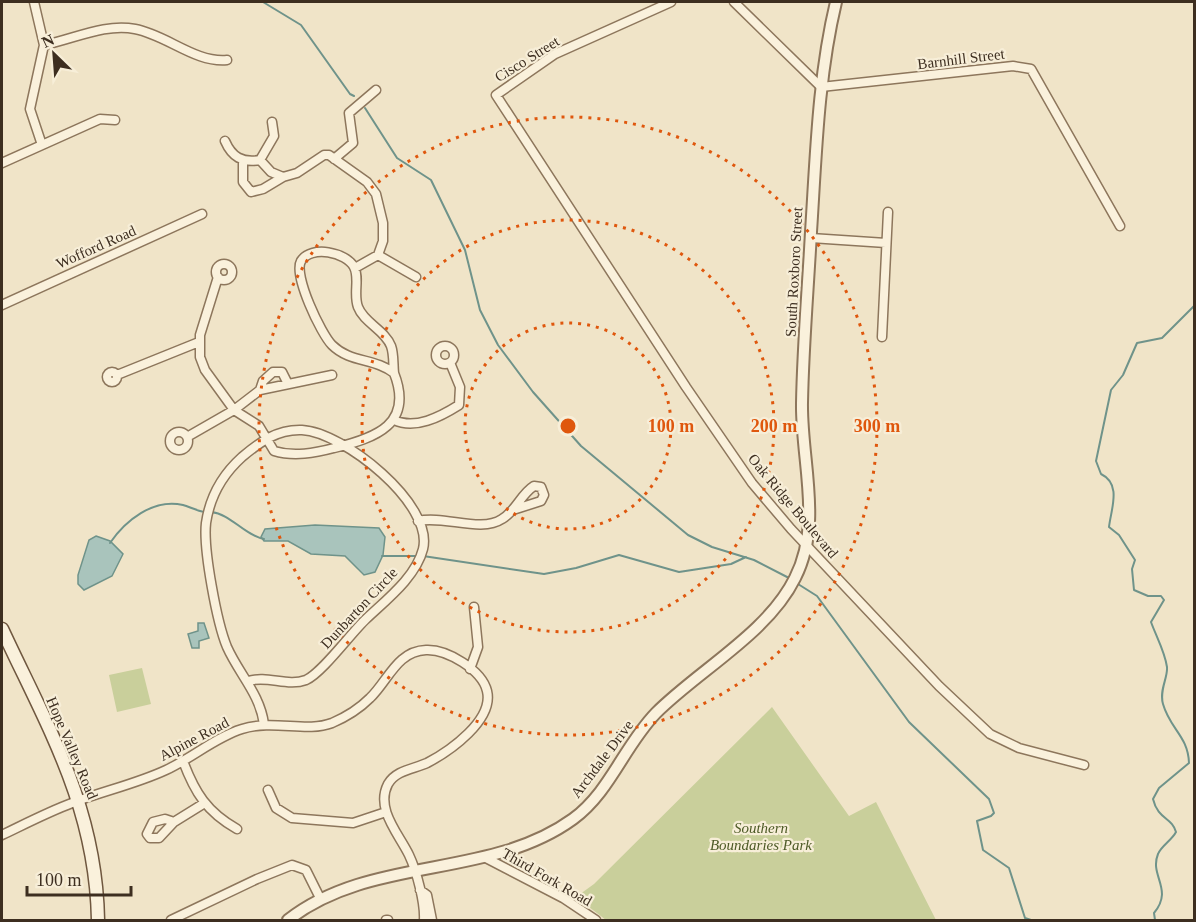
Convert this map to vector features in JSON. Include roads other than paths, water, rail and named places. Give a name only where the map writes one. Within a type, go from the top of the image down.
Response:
[{"type":"main road","name":"Hope Valley Road","points":[[2,629],[80,800],[92,850],[98,921]]},
{"type":"street","points":[[34,2],[44,45],[30,109],[42,145]]},
{"type":"street","name":"Cisco Street","points":[[496,95],[555,54],[671,2]]},
{"type":"street","points":[[734,2],[821,87]]},
{"type":"street","name":"South Roxboro Street","points":[[807,546],[809,515],[801,409],[821,87],[836,2]]},
{"type":"street","points":[[44,45],[107,29],[129,28],[148,32],[210,60],[227,60]]},
{"type":"street","name":"Barnhill Street","points":[[821,87],[1013,66],[1031,69],[1120,226]]},
{"type":"street","points":[[334,159],[353,143],[348,119],[350,111],[376,90]]},
{"type":"street","name":"Oak Ridge Boulevard","points":[[496,95],[736,460],[771,506],[939,686],[990,734],[1019,748],[1084,765]]},
{"type":"street","points":[[2,163],[100,119],[115,120]]},
{"type":"street","points":[[260,160],[274,136],[272,122]]},
{"type":"street","points":[[225,141],[234,156],[243,160],[260,160],[271,172],[283,177]]},
{"type":"street","points":[[243,160],[243,182],[250,192],[263,189],[283,177],[297,173],[324,155],[334,159],[367,182],[376,194],[384,224],[383,241],[378,255],[355,268]]},
{"type":"street","points":[[882,337],[888,212]]},
{"type":"street","name":"Wofford Road","points":[[2,305],[202,214]]},
{"type":"street","points":[[811,238],[886,243]]},
{"type":"street","points":[[218,278],[199,342],[206,370],[234,410],[259,426],[274,451],[295,454],[342,446],[370,438],[394,420],[400,393],[390,345],[357,306],[355,268],[339,255],[317,252],[303,259],[300,271],[313,311],[327,340],[350,357],[381,365],[394,373]]},
{"type":"street","points":[[378,255],[416,277]]},
{"type":"street","points":[[117,375],[199,342]]},
{"type":"street","points":[[394,420],[404,425],[413,425],[459,405],[460,387],[451,365]]},
{"type":"street","points":[[260,390],[263,381],[273,372],[282,372],[288,384]]},
{"type":"street","points":[[187,437],[234,410],[260,390],[332,375]]},
{"type":"street","name":"Dunbarton Circle","points":[[248,681],[264,677],[301,681],[314,675],[413,568],[423,544],[418,521],[404,498],[385,476],[371,464],[342,446],[317,434],[301,430],[280,432],[265,439],[223,477],[211,502],[206,525],[207,553],[223,635],[231,655],[259,703],[264,724]]},
{"type":"street","points":[[418,521],[433,518],[486,524],[500,521],[516,508]]},
{"type":"street","name":"Archdale Drive","points":[[288,921],[304,908],[370,880],[484,857],[537,840],[570,821],[590,805],[654,715],[779,603],[795,579],[807,546]]},
{"type":"street","points":[[470,669],[478,653],[474,607]]},
{"type":"street","name":"Alpine Road","points":[[2,834],[80,800],[148,778],[234,732],[264,724],[311,727],[342,718],[369,700],[398,663],[415,652],[440,651],[470,669],[484,681],[488,693],[482,720],[433,759],[396,776],[386,790],[386,812]]},
{"type":"street","points":[[183,761],[203,804],[220,819],[237,829]]},
{"type":"street","points":[[268,790],[276,808],[291,818],[353,823],[386,812],[414,870],[420,890],[424,921]]},
{"type":"street","points":[[174,822],[203,804]]},
{"type":"street","name":"Third Fork Road","points":[[484,857],[563,898],[596,921]]},
{"type":"street","points":[[171,921],[257,879],[292,865],[306,870],[321,900]]},
{"type":"street","points":[[420,890],[427,895],[432,921]]},
{"type":"water","points":[[315,525],[379,528],[385,537],[383,555],[375,572],[364,575],[345,556],[311,554],[288,541],[264,541],[261,537],[265,529]]},
{"type":"water","points":[[96,536],[110,541],[123,554],[112,576],[84,590],[78,584],[78,575],[89,540]]},
{"type":"water","points":[[198,623],[204,623],[209,638],[199,641],[199,648],[192,648],[188,634],[198,631]]},
{"type":"waterway","points":[[263,2],[301,25],[350,94],[354,96]]},
{"type":"waterway","points":[[365,108],[397,158],[431,180],[465,250],[480,310],[498,345],[533,392],[581,446],[688,535],[712,547],[754,560],[789,578]]},
{"type":"waterway","points":[[1155,920],[1154,913],[1162,897],[1156,862],[1159,851],[1176,832],[1171,823],[1158,811],[1153,799],[1159,788],[1189,763],[1188,754],[1186,746],[1166,713],[1162,699],[1167,667],[1151,622],[1164,600],[1161,596],[1148,596],[1134,590],[1132,569],[1135,560],[1119,535],[1109,527],[1113,490],[1107,478],[1101,474],[1096,461],[1111,390],[1123,375],[1137,343],[1162,338],[1194,306]]},
{"type":"waterway","points":[[110,543],[132,519],[151,508],[172,504],[205,512]]},
{"type":"waterway","points":[[211,512],[225,516],[250,533],[264,539]]},
{"type":"waterway","points":[[423,556],[544,574],[576,568],[619,555],[679,572],[731,564],[746,557]]},
{"type":"waterway","points":[[382,556],[418,556]]},
{"type":"waterway","points":[[798,584],[817,596],[909,722],[989,799],[994,813],[977,821],[983,850],[1009,868],[1025,918],[1031,920]]},
{"type":"park label","name":"Southern Boundaries Park","points":[[761,836]]}]
